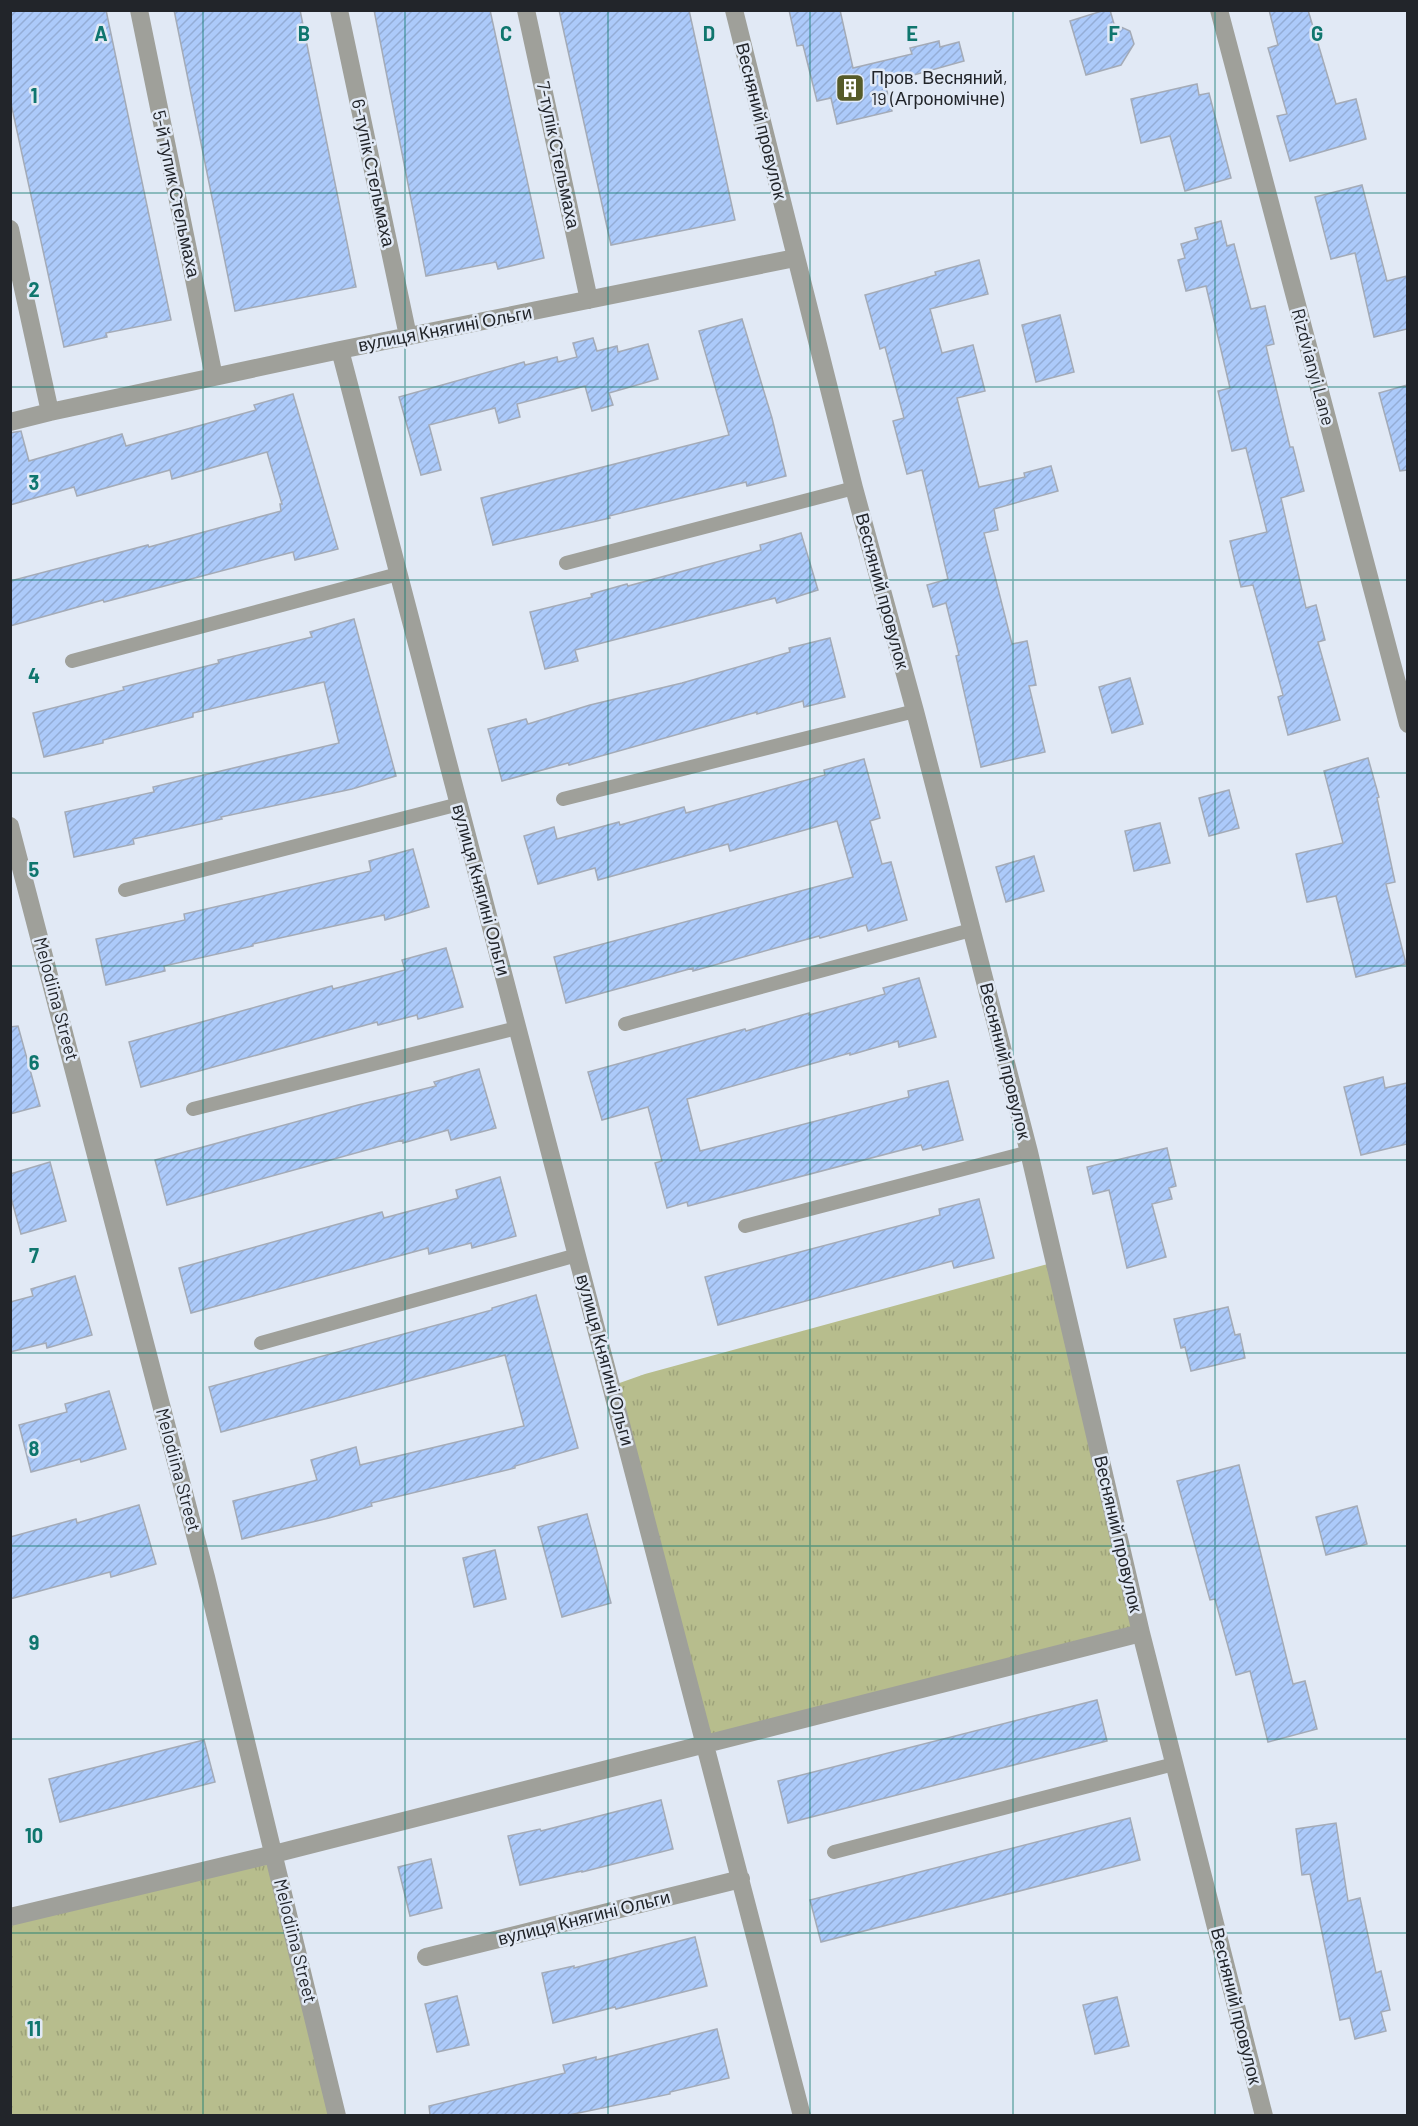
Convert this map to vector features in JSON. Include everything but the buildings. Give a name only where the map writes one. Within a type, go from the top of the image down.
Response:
[{"type":"street","name":"5-й тупик Стельмаха","points":[[139,10],[214,377]]},
{"type":"street","name":"6-тупік Стельмаха","points":[[339,10],[408,336]]},
{"type":"street","name":"7-тупік Стельмаха","points":[[526,10],[589,300]]},
{"type":"street","name":"Весняний провулок","points":[[734,10],[854,488],[915,711],[1029,1152],[1141,1633],[1264,2115]]},
{"type":"street","name":"Rizdvianyi Lane","points":[[1219,10],[1407,724]]},
{"type":"street","points":[[10,229],[50,412]]},
{"type":"street","name":"вулиця Княгині Ольги","points":[[795,258],[340,350],[802,2115]]},
{"type":"street","points":[[10,422],[340,350]]},
{"type":"street","name":"Melodiina Street","points":[[10,826],[206,1577],[337,2115]]},
{"type":"street","points":[[10,1917],[274,1854],[1141,1633]]},
{"type":"street","name":"вулиця Княгині Ольги","points":[[426,1957],[741,1879]]},
{"type":"lane","points":[[566,563],[854,488]]},
{"type":"lane","points":[[72,661],[398,574]]},
{"type":"lane","points":[[563,799],[915,711]]},
{"type":"lane","points":[[125,890],[459,804]]},
{"type":"lane","points":[[625,1024],[971,930]]},
{"type":"lane","points":[[193,1109],[518,1028]]},
{"type":"lane","points":[[745,1226],[1029,1152]]},
{"type":"lane","points":[[261,1343],[577,1255]]},
{"type":"lane","points":[[834,1852],[1174,1764]]},
{"type":"green space","points":[[1055,1262],[1141,1633],[706,1744],[611,1386],[645,1374]]},
{"type":"green space","points":[[274,1854],[337,2115],[11,2115],[10,1917]]},
{"type":"place","name":"Пров. Весняний, 19 (Агрономічне)","points":[[850,88]]}]
